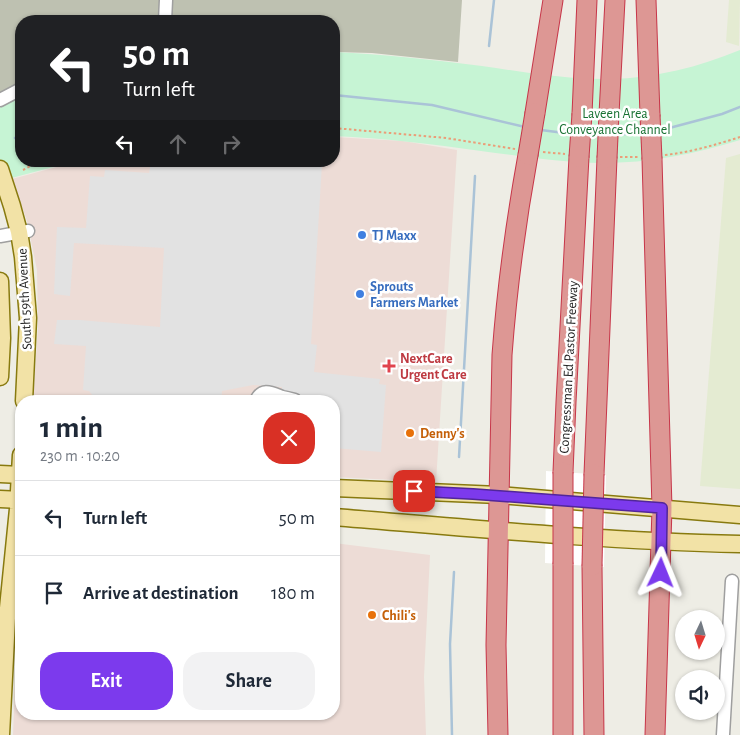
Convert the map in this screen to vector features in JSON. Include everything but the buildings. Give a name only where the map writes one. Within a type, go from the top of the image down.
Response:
[{"type":"highway","points":[[498,735],[496,645],[501,390],[505,313],[516,225],[536,113],[553,0]]},
{"type":"highway","name":"Congressman Ed Pastor Freeway","points":[[563,735],[563,472],[587,0]]},
{"type":"highway","points":[[594,735],[592,566],[594,474],[615,0]]},
{"type":"highway","points":[[646,0],[662,508],[655,735]]},
{"type":"main road","name":"South 59th Avenue","points":[[0,169],[12,206],[23,231],[28,318],[24,395]]},
{"type":"main road","name":"South 59th Avenue","points":[[0,281],[0,377]]},
{"type":"main road","points":[[0,474],[15,475]]},
{"type":"main road","points":[[340,488],[499,495],[740,515]]},
{"type":"main road","points":[[0,499],[15,500]]},
{"type":"main road","points":[[340,518],[498,531],[740,544]]},
{"type":"main road","points":[[1,735],[7,618],[15,545]]},
{"type":"street","points":[[165,15],[166,0]]},
{"type":"street","points":[[0,100],[15,92]]},
{"type":"street","points":[[0,236],[23,231]]},
{"type":"street","points":[[261,395],[267,392],[278,395]]},
{"type":"street","points":[[723,735],[732,581]]},
{"type":"path","points":[[340,129],[462,140]]},
{"type":"path","points":[[694,151],[740,137]]},
{"type":"path","points":[[23,170],[29,167]]},
{"type":"shaded area","points":[[0,0],[462,0],[458,62],[372,53],[340,52],[340,15],[15,15],[15,91],[0,95]]},
{"type":"shaded area","points":[[729,0],[740,0],[739,46],[726,42]]},
{"type":"shaded area","points":[[340,137],[403,141],[457,150],[436,482],[340,477],[340,395],[33,395],[38,327],[37,270],[27,221],[12,179],[57,167],[340,167]]},
{"type":"shaded area","points":[[740,154],[740,489],[700,486],[726,158]]},
{"type":"shaded area","points":[[150,167],[322,167],[311,344],[317,345],[314,372],[380,379],[379,384],[386,385],[381,452],[340,449],[340,395],[281,395],[282,387],[253,385],[222,391],[222,395],[92,395],[89,391],[83,390],[86,346],[54,344],[57,320],[80,320],[160,327],[164,248],[74,243],[70,296],[54,294],[57,227],[86,228],[90,176],[104,177],[105,170],[149,173]]},
{"type":"shaded area","points":[[340,544],[430,555],[424,677],[426,735],[13,735],[15,682],[15,720],[340,720]]},
{"type":"green space","name":"Laveen Area Conveyance Channel","points":[[740,50],[740,140],[706,150],[620,163],[587,163],[371,138],[340,136],[340,52],[427,59],[562,77],[595,79],[660,74],[709,62]]},
{"type":"green space","points":[[15,92],[15,167],[53,167],[0,181],[0,96]]},
{"type":"pier","points":[[546,471],[606,475],[604,567],[545,563]]},
{"type":"waterway","points":[[489,46],[494,0]]},
{"type":"waterway","points":[[340,96],[432,105],[525,127]]},
{"type":"waterway","points":[[658,131],[722,114],[740,107]]},
{"type":"waterway","points":[[541,130],[572,134]]},
{"type":"waterway","points":[[615,135],[645,132]]},
{"type":"waterway","points":[[588,135],[600,135]]},
{"type":"waterway","points":[[459,457],[475,176]]},
{"type":"waterway","points":[[452,735],[450,644],[454,572]]},
{"type":"place","name":"TJ Maxx","points":[[362,235]]},
{"type":"place","name":"Sprouts Farmers Market","points":[[360,294]]},
{"type":"place","name":"NextCare Urgent Care","points":[[389,366]]},
{"type":"place","name":"Denny's","points":[[410,433]]},
{"type":"place","name":"Chili's","points":[[372,615]]},
{"type":"route","points":[[414,491],[662,508],[661,573]]}]
